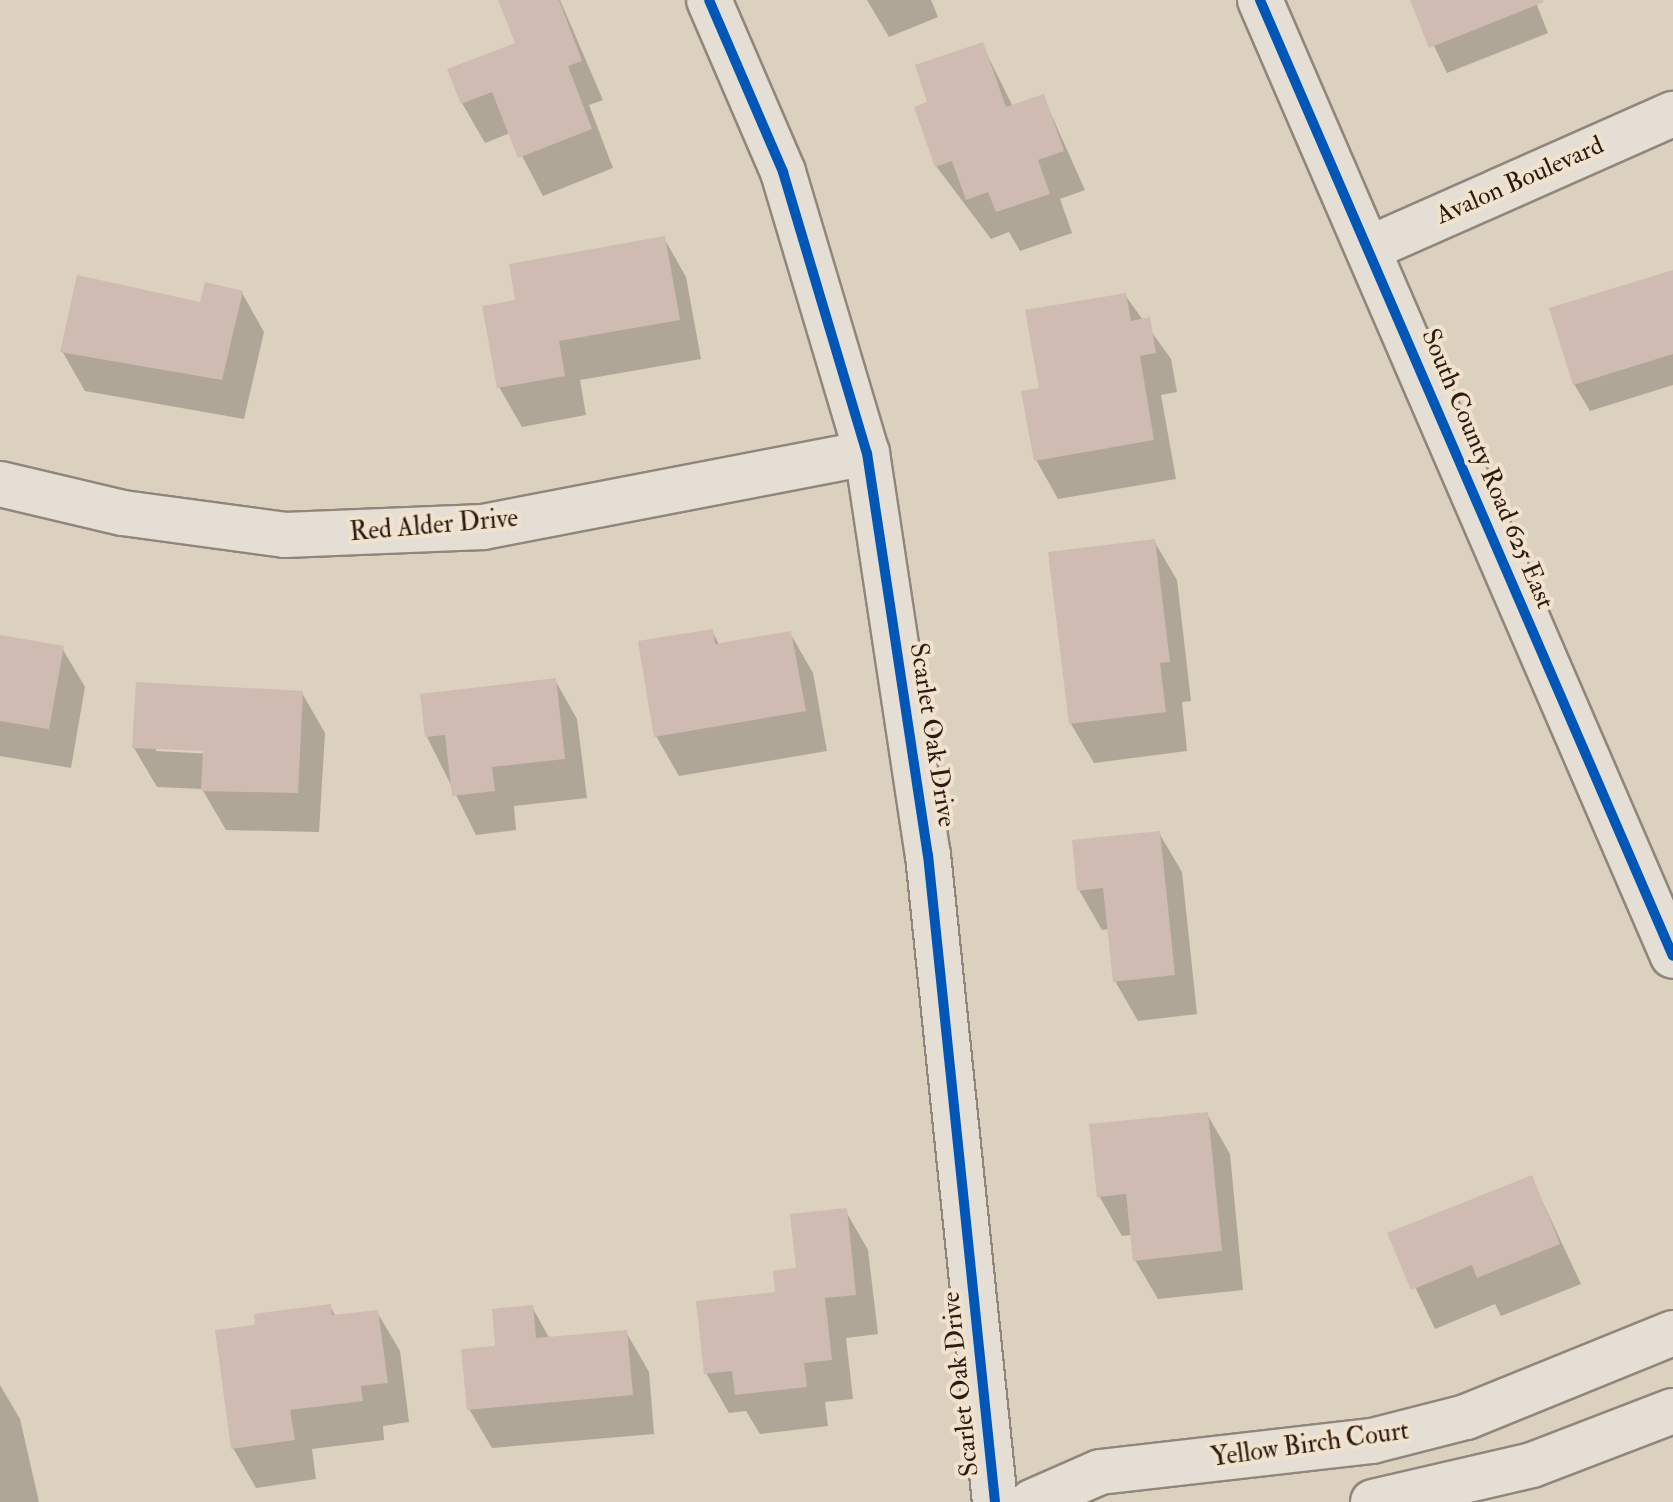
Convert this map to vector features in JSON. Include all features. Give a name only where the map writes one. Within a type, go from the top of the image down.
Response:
[{"type":"street","name":"Scarlet Oak Drive","points":[[709,0],[783,172],[867,453],[928,855],[995,1502]]},
{"type":"street","name":"South County Road 625 East","points":[[1260,0],[1673,956]]},
{"type":"street","name":"Avalon Boulevard","points":[[1368,249],[1673,114]]},
{"type":"street","name":"Red Alder Drive","points":[[0,484],[123,513],[285,535],[483,527],[867,453]]},
{"type":"street","name":"Yellow Birch Court","points":[[1032,1502],[1100,1472],[1372,1441],[1466,1417],[1673,1333]]},
{"type":"street","points":[[1373,1502],[1532,1465],[1673,1411]]},
{"type":"building","points":[[498,0],[559,0],[582,61],[568,66],[592,129],[518,158],[492,92],[461,104],[447,69],[515,43]]},
{"type":"building","points":[[1410,0],[1543,0],[1544,2],[1429,48]]},
{"type":"building","points":[[983,42],[1006,107],[1044,94],[1064,151],[1038,160],[1050,194],[996,212],[988,192],[966,200],[952,161],[935,167],[914,107],[927,102],[915,65]]},
{"type":"building","points":[[665,236],[680,320],[559,341],[565,376],[497,388],[482,306],[515,300],[509,264]]},
{"type":"building","points":[[1673,270],[1673,354],[1573,385],[1549,308]]},
{"type":"building","points":[[77,275],[200,302],[205,282],[243,291],[222,380],[60,352]]},
{"type":"building","points":[[1126,293],[1131,321],[1150,317],[1156,353],[1140,356],[1154,440],[1034,461],[1021,391],[1039,388],[1025,310]]},
{"type":"building","points":[[1155,539],[1170,662],[1160,663],[1166,712],[1069,724],[1048,552]]},
{"type":"building","points":[[713,629],[715,644],[791,631],[806,711],[654,737],[638,641]]},
{"type":"building","points":[[0,635],[64,646],[49,729],[0,721]]},
{"type":"building","points":[[556,678],[565,759],[492,767],[495,791],[452,796],[445,735],[425,737],[420,694]]},
{"type":"building","points":[[136,682],[303,691],[298,793],[201,791],[203,751],[132,748]]},
{"type":"building","points":[[1160,831],[1175,975],[1113,982],[1103,888],[1077,891],[1072,840]]},
{"type":"building","points":[[1208,1112],[1222,1251],[1133,1261],[1126,1194],[1097,1197],[1089,1124]]},
{"type":"building","points":[[1532,1175],[1560,1244],[1477,1278],[1472,1265],[1411,1290],[1387,1233]]},
{"type":"building","points":[[847,1208],[856,1295],[825,1298],[832,1360],[804,1363],[807,1387],[735,1395],[732,1371],[704,1374],[696,1301],[775,1292],[773,1271],[796,1268],[790,1214]]},
{"type":"building","points":[[331,1304],[332,1315],[378,1310],[388,1383],[361,1386],[363,1401],[290,1410],[295,1440],[231,1449],[215,1330],[255,1325],[254,1314]]},
{"type":"building","points":[[533,1305],[536,1338],[627,1330],[633,1395],[467,1410],[461,1349],[495,1346],[492,1309]]},
{"type":"cycle path","points":[[709,0],[783,172],[867,453],[928,855],[995,1502]]},
{"type":"cycle path","points":[[1260,0],[1673,956]]}]
